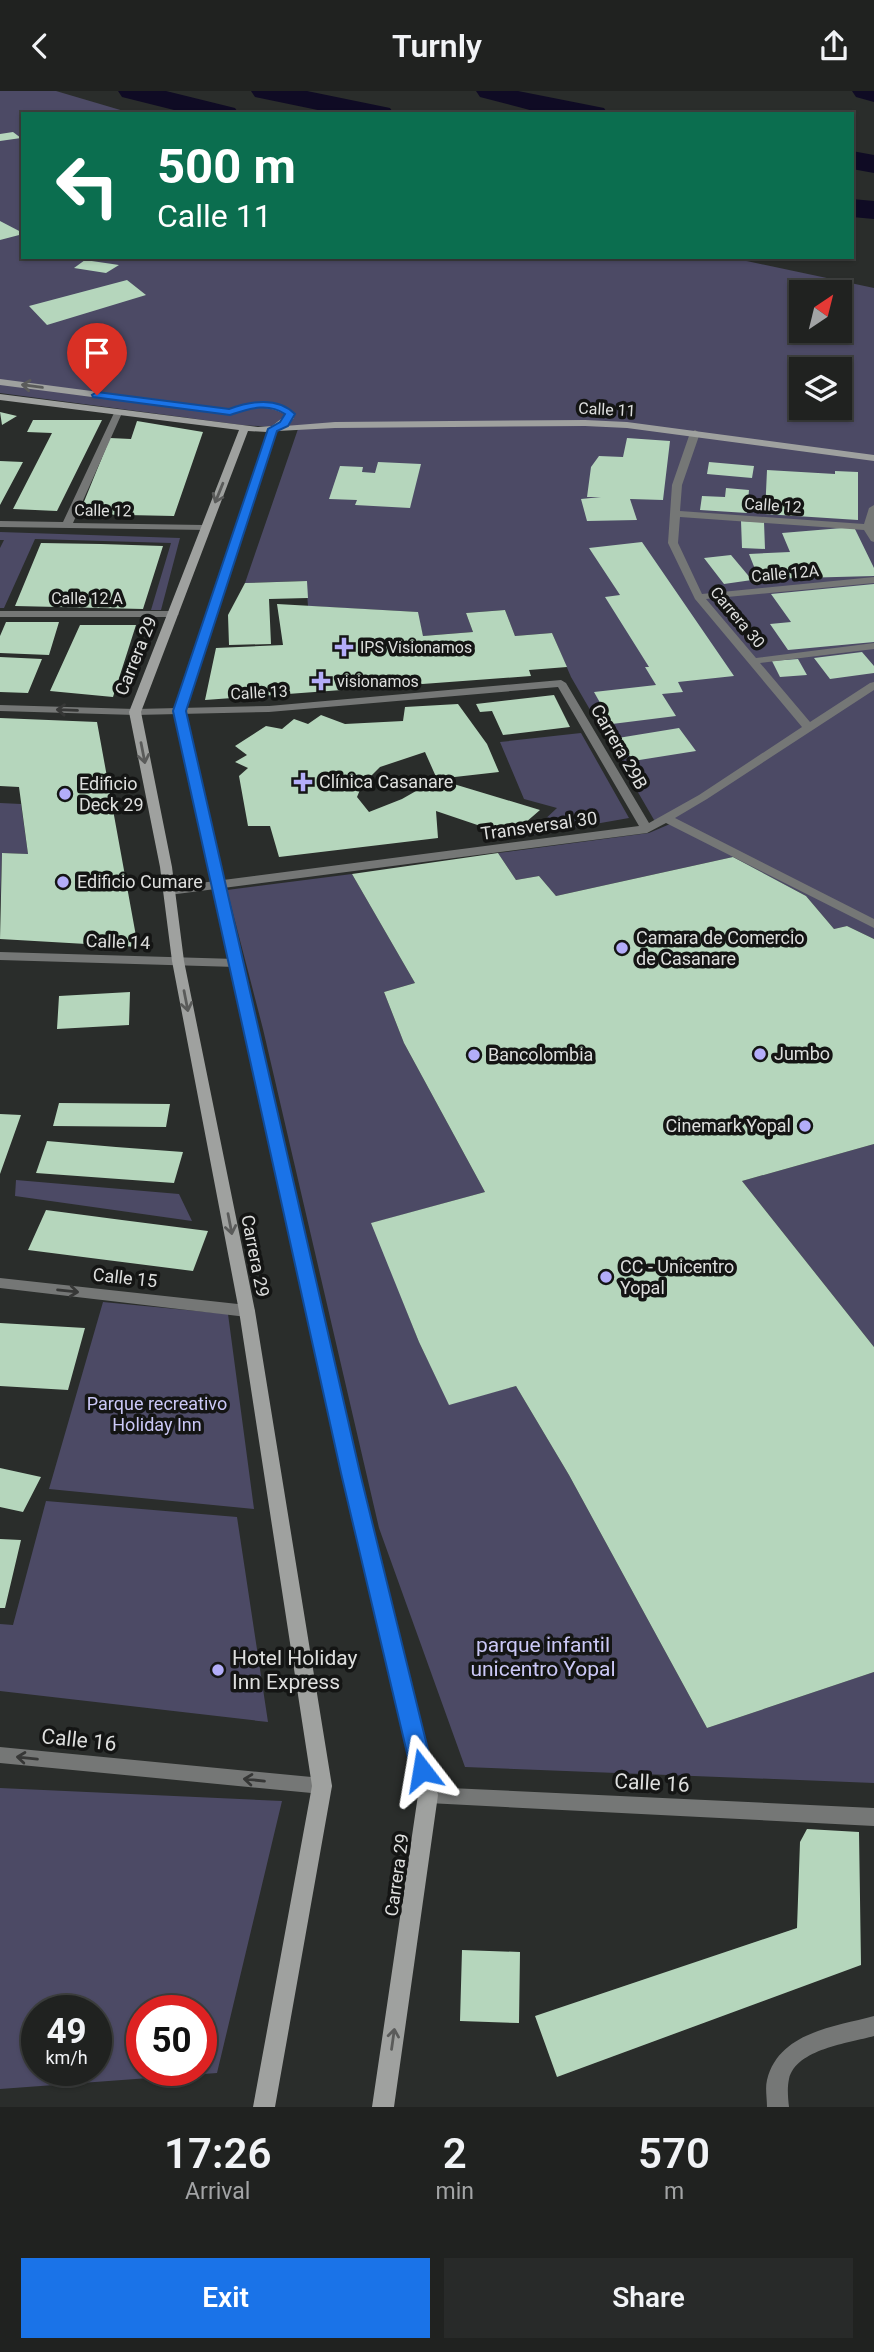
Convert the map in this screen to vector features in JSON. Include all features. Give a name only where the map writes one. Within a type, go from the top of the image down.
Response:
[{"type":"main road","name":"Calle 11","points":[[0,382],[230,412],[240,406],[259,404],[282,408],[290,414],[335,425]]},
{"type":"main road","name":"Calle 11","points":[[0,397],[244,429],[335,425],[585,423],[695,433],[874,458]]},
{"type":"main road","points":[[230,412],[227,418],[232,424],[244,429]]},
{"type":"main road","points":[[273,429],[284,424],[290,414]]},
{"type":"main road","name":"Carrera 29","points":[[244,429],[135,712],[169,891],[178,961],[247,1311],[322,1786],[264,2107]]},
{"type":"main road","name":"Carrera 29","points":[[273,429],[180,711],[198,803],[220,887],[351,1473],[428,1795],[383,2107]]},
{"type":"street","points":[[66,525],[118,413]]},
{"type":"street","name":"Carrera 30","points":[[695,433],[677,485],[673,543],[699,597],[808,727]]},
{"type":"street","points":[[874,508],[868,527],[874,539]]},
{"type":"street","name":"Calle 12","points":[[675,514],[868,527]]},
{"type":"street","name":"Calle 12","points":[[0,524],[204,528]]},
{"type":"street","name":"Calle 12A","points":[[699,597],[874,580]]},
{"type":"street","name":"Calle 12 A","points":[[0,614],[174,614]]},
{"type":"street","points":[[754,661],[874,646]]},
{"type":"street","name":"Calle 13","points":[[0,708],[135,712],[270,709],[561,683]]},
{"type":"street","name":"Carrera 29B","points":[[561,683],[647,829]]},
{"type":"street","name":"Transversal 30","points":[[169,891],[220,887],[647,829],[668,819],[874,685]]},
{"type":"street","points":[[668,819],[874,925]]},
{"type":"street","name":"Calle 14","points":[[0,956],[236,963]]},
{"type":"street","name":"Calle 15","points":[[0,1283],[247,1311]]},
{"type":"street","name":"Calle 16","points":[[0,1755],[322,1786]]},
{"type":"street","name":"Calle 16","points":[[428,1795],[874,1817]]},
{"type":"street","points":[[778,2107],[778,2080],[785,2062],[798,2049],[874,2026]]},
{"type":"green space","points":[[0,91],[56,91],[127,112],[21,112],[21,259],[737,259],[836,280],[789,280],[789,343],[852,343],[852,283],[874,288],[874,939],[847,926],[834,929],[806,896],[733,857],[556,896],[539,876],[516,880],[498,853],[649,833],[670,824],[667,820],[657,825],[571,677],[552,633],[515,636],[505,610],[466,613],[473,632],[423,636],[417,612],[308,606],[306,581],[245,583],[298,429],[242,425],[0,393]]},
{"type":"green space","points":[[0,532],[180,538],[161,610],[151,610],[171,543],[35,539],[4,608],[0,608],[0,548],[4,540],[0,540]]},
{"type":"green space","points":[[581,733],[629,818],[527,836],[557,808],[524,799],[500,742]]},
{"type":"green space","points":[[0,803],[21,804],[28,854],[2,853],[0,907]]},
{"type":"green space","name":"parque infantil unicentro Yopal","points":[[352,874],[415,983],[384,992],[404,1043],[485,1192],[372,1223],[419,1342],[449,1404],[516,1386],[569,1475],[707,1728],[874,1672],[874,1783],[465,1767],[379,1528],[263,1029],[227,890]]},
{"type":"green space","points":[[874,1144],[874,1347],[742,1181]]},
{"type":"green space","points":[[16,1180],[179,1194],[192,1221],[15,1196]]},
{"type":"green space","name":"Parque recreativo Holiday Inn","points":[[103,1302],[228,1314],[254,1509],[49,1489]]},
{"type":"green space","points":[[46,1501],[237,1517],[268,1722],[0,1691],[0,1624],[13,1625]]},
{"type":"green space","points":[[0,1788],[282,1801],[217,2073],[217,1995],[126,1995],[126,2080],[112,2081],[112,1995],[21,1995],[21,2086],[41,2086],[0,2089]]},
{"type":"building","points":[[13,132],[21,138],[0,141],[0,134]]},
{"type":"building","points":[[0,221],[21,232],[21,235],[0,240]]},
{"type":"building","points":[[85,260],[119,265],[106,273],[74,268]]},
{"type":"building","points":[[127,280],[146,295],[47,325],[29,306]]},
{"type":"building","points":[[0,412],[17,416],[2,425]]},
{"type":"building","points":[[33,420],[102,420],[57,511],[13,509],[52,433],[27,432]]},
{"type":"building","points":[[137,421],[203,432],[174,516],[79,514],[110,438],[131,439]]},
{"type":"building","points":[[627,438],[670,441],[663,500],[630,499],[637,520],[587,521],[581,499],[601,497],[587,497],[591,467],[599,456],[623,457]]},
{"type":"building","points":[[0,461],[23,462],[0,505]]},
{"type":"building","points":[[378,462],[421,464],[410,508],[355,505],[357,500],[329,499],[340,466],[363,467],[362,472],[375,473]]},
{"type":"building","points":[[709,462],[754,466],[752,478],[707,474]]},
{"type":"building","points":[[767,470],[835,474],[835,471],[858,472],[858,520],[765,514]]},
{"type":"building","points":[[726,488],[749,490],[747,513],[700,510],[702,496],[725,497]]},
{"type":"building","points":[[741,521],[764,522],[765,549],[742,548]]},
{"type":"building","points":[[854,527],[874,568],[874,576],[759,579],[749,554],[790,552],[782,533]]},
{"type":"building","points":[[642,542],[734,676],[678,682],[683,692],[662,694],[676,716],[612,724],[594,692],[656,685],[645,667],[649,667],[605,597],[620,595],[589,548]]},
{"type":"building","points":[[41,543],[163,546],[143,609],[15,606]]},
{"type":"building","points":[[731,555],[752,580],[724,584],[704,558]]},
{"type":"building","points":[[307,581],[308,598],[269,599],[271,644],[229,645],[228,615],[245,583]]},
{"type":"building","points":[[874,584],[874,642],[788,650],[770,624],[791,622],[771,594]]},
{"type":"building","name":"IPS Visionamos","points":[[277,604],[418,612],[423,636],[473,632],[466,613],[505,610],[515,636],[552,633],[567,667],[529,670],[531,676],[205,700],[216,648],[283,645]]},
{"type":"building","points":[[6,622],[59,622],[49,655],[0,653],[0,636]]},
{"type":"building","points":[[80,625],[136,625],[113,697],[50,691]]},
{"type":"building","points":[[862,652],[874,666],[874,673],[830,679],[814,658]]},
{"type":"building","points":[[0,657],[42,659],[28,693],[0,692]]},
{"type":"building","points":[[798,659],[807,675],[780,677],[772,661]]},
{"type":"building","points":[[554,695],[570,727],[503,735],[492,711],[480,712],[476,704]]},
{"type":"building","name":"Clínica Casanare","points":[[458,704],[487,744],[499,772],[437,779],[540,810],[510,836],[436,811],[438,838],[279,857],[270,826],[248,826],[239,776],[248,768],[235,762],[247,755],[235,746],[266,726],[282,729],[294,719],[308,724],[321,715],[345,724],[403,721],[405,707]],"holes":[[[425,752],[437,779],[402,799],[369,812],[357,797],[362,785],[380,767]]]},
{"type":"building","points":[[0,718],[97,722],[138,947],[0,939],[2,853],[28,854],[19,787],[0,786]]},
{"type":"building","points":[[679,728],[696,751],[633,761],[618,738]]},
{"type":"building","name":"CC - Unicentro Yopal","points":[[498,853],[516,880],[539,876],[556,896],[733,857],[806,896],[834,929],[847,926],[874,939],[874,1144],[742,1181],[874,1347],[874,1672],[707,1728],[569,1475],[516,1386],[449,1405],[419,1342],[371,1223],[485,1192],[404,1043],[384,992],[415,983],[352,874]]},
{"type":"building","points":[[130,992],[129,1025],[57,1029],[59,996]]},
{"type":"building","points":[[59,1103],[170,1104],[166,1127],[53,1126]]},
{"type":"building","points":[[0,1114],[21,1115],[0,1174]]},
{"type":"building","points":[[47,1141],[183,1152],[174,1183],[36,1173]]},
{"type":"building","points":[[46,1210],[208,1231],[193,1271],[28,1250]]},
{"type":"building","points":[[0,1323],[85,1328],[68,1390],[0,1386]]},
{"type":"building","points":[[0,1468],[41,1477],[23,1512],[0,1507]]},
{"type":"building","points":[[0,1539],[21,1540],[5,1608],[0,1608]]},
{"type":"building","points":[[807,1829],[859,1832],[861,1965],[557,2077],[535,2016],[797,1928],[800,1842]]},
{"type":"building","points":[[462,1950],[520,1952],[519,2023],[460,2021]]},
{"type":"waterway","points":[[132,91],[217,112]]},
{"type":"waterway","points":[[265,91],[370,112]]},
{"type":"waterway","points":[[490,91],[521,101],[583,112]]},
{"type":"waterway","points":[[866,91],[874,94]]},
{"type":"waterway","points":[[854,160],[874,164]]},
{"type":"waterway","points":[[854,208],[874,210]]},
{"type":"place","name":"IPS Visionamos","points":[[344,647]]},
{"type":"place","name":"visionamos","points":[[321,681]]},
{"type":"place","name":"Clínica Casanare","points":[[303,782]]},
{"type":"place","name":"Edificio Deck 29","points":[[65,794]]},
{"type":"place","name":"Edificio Cumare","points":[[63,882]]},
{"type":"place","name":"Camara de Comercio de Casanare","points":[[622,948]]},
{"type":"place","name":"Jumbo","points":[[760,1054]]},
{"type":"place","name":"Bancolombia","points":[[474,1055]]},
{"type":"place","name":"Cinemark Yopal","points":[[805,1126]]},
{"type":"place","name":"CC - Unicentro Yopal","points":[[606,1277]]},
{"type":"place","name":"Hotel Holiday Inn Express","points":[[218,1670]]},
{"type":"route","points":[[97,395],[230,412],[250,404],[267,405],[282,408],[290,414],[284,424],[273,429],[180,711],[198,803],[220,887],[351,1473],[422,1770]]}]
